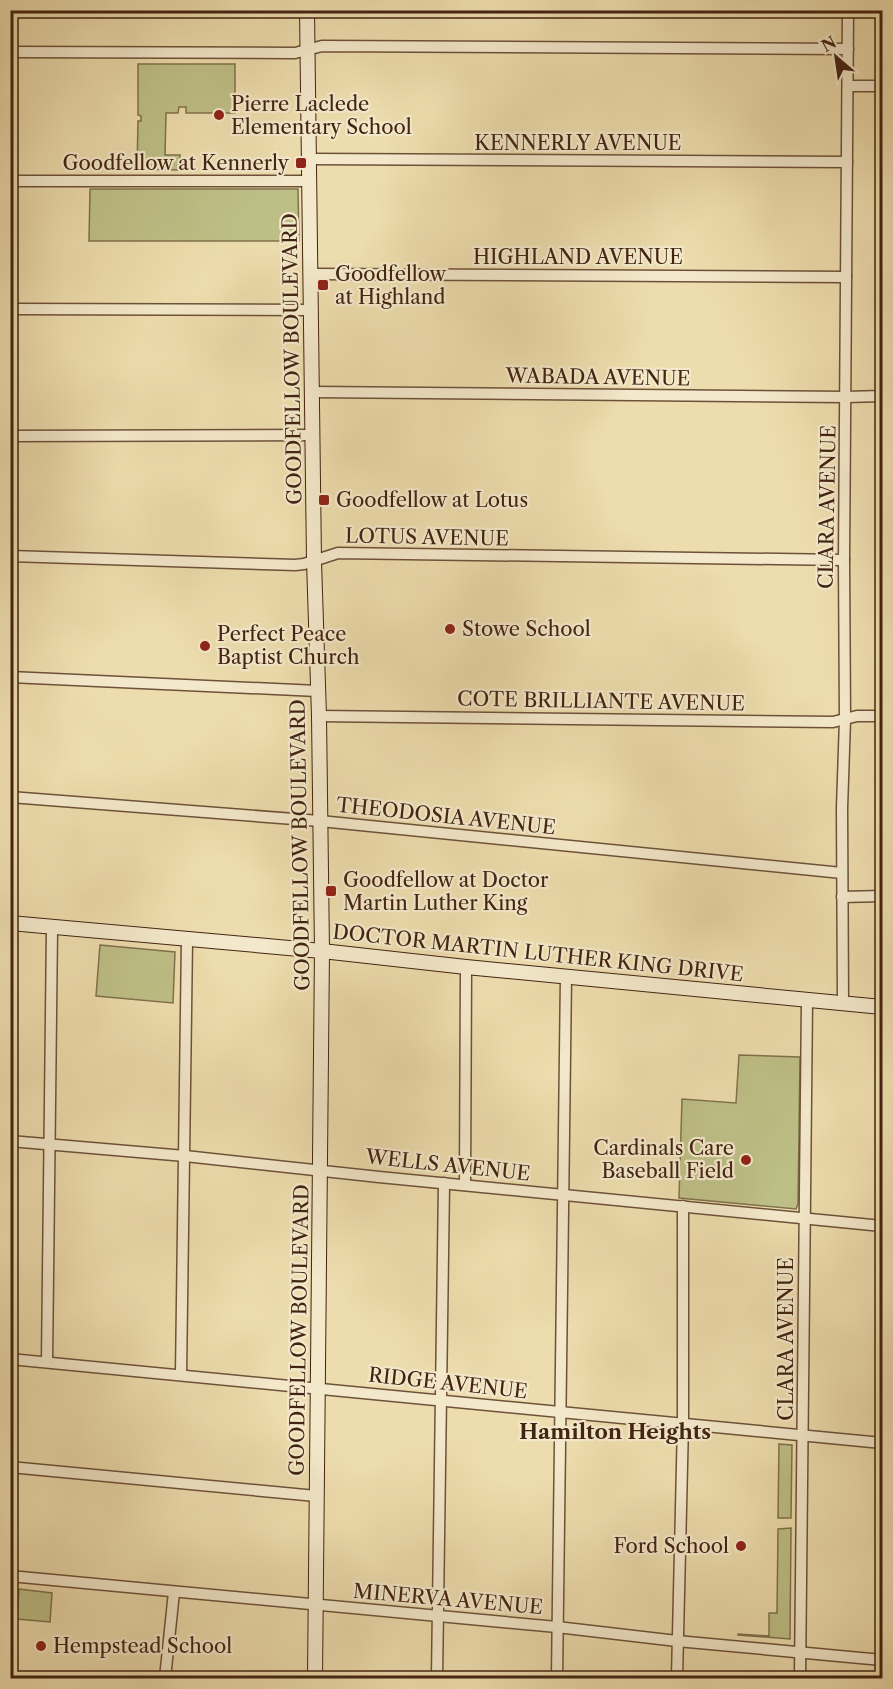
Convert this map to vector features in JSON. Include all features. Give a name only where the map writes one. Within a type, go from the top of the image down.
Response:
[{"type":"main road","name":"GOODFELLOW BOULEVARD","points":[[307,10],[322,951],[315,1678]]},
{"type":"main road","name":"DOCTOR MARTIN LUTHER KING DRIVE","points":[[10,923],[322,951],[882,1007]]},
{"type":"street","name":"CLARA AVENUE","points":[[843,1003],[848,10]]},
{"type":"street","points":[[10,52],[295,53],[322,46],[848,48]]},
{"type":"street","points":[[848,86],[882,86]]},
{"type":"street","name":"KENNERLY AVENUE","points":[[310,159],[847,162]]},
{"type":"street","points":[[10,181],[309,180]]},
{"type":"street","name":"HIGHLAND AVENUE","points":[[311,274],[846,277]]},
{"type":"street","points":[[10,309],[311,310]]},
{"type":"street","name":"WABADA AVENUE","points":[[313,392],[882,396]]},
{"type":"street","points":[[10,436],[313,435]]},
{"type":"street","name":"LOTUS AVENUE","points":[[10,556],[295,565],[338,553],[844,560]]},
{"type":"street","points":[[10,676],[318,691]]},
{"type":"street","name":"COTE BRILLIANTE AVENUE","points":[[319,716],[833,722],[857,716],[882,716]]},
{"type":"street","name":"THEODOSIA AVENUE","points":[[10,797],[320,821],[842,873]]},
{"type":"street","points":[[842,897],[882,896]]},
{"type":"street","points":[[47,1362],[52,928]]},
{"type":"street","points":[[182,1375],[187,939]]},
{"type":"street","points":[[465,1185],[466,967]]},
{"type":"street","points":[[557,1678],[566,976]]},
{"type":"street","name":"CLARA AVENUE","points":[[800,1678],[807,1000]]},
{"type":"street","name":"WELLS AVENUE","points":[[10,1141],[185,1155],[320,1171],[882,1226]]},
{"type":"street","points":[[437,1678],[444,1183]]},
{"type":"street","points":[[677,1678],[683,1423],[683,1206]]},
{"type":"street","name":"RIDGE AVENUE","points":[[10,1359],[882,1443]]},
{"type":"street","points":[[10,1467],[316,1496]]},
{"type":"street","name":"MINERVA AVENUE","points":[[10,1576],[882,1660]]},
{"type":"street","points":[[165,1678],[174,1592]]},
{"type":"green space","points":[[138,64],[235,64],[235,113],[186,113],[186,107],[179,107],[178,113],[166,113],[165,155],[180,155],[179,170],[137,169],[138,121],[141,121],[141,116],[138,115]]},
{"type":"green space","points":[[90,189],[298,189],[299,241],[89,241]]},
{"type":"green space","points":[[100,945],[175,952],[173,1003],[96,996]]},
{"type":"green space","points":[[739,1055],[800,1057],[798,1204],[796,1209],[679,1198],[682,1099],[736,1103]]},
{"type":"green space","points":[[779,1444],[792,1445],[791,1518],[778,1518]]},
{"type":"green space","points":[[791,1528],[790,1639],[738,1635],[769,1636],[769,1613],[777,1613],[778,1529]]},
{"type":"green space","points":[[19,1589],[52,1593],[50,1622],[17,1619]]},
{"type":"place","name":"Pierre Laclede Elementary School","points":[[219,115]]},
{"type":"place","name":"Goodfellow at Kennerly","points":[[301,163]]},
{"type":"place","name":"Goodfellow at Highland","points":[[323,285]]},
{"type":"place","name":"Goodfellow at Lotus","points":[[324,500]]},
{"type":"place","name":"Stowe School","points":[[450,629]]},
{"type":"place","name":"Perfect Peace Baptist Church","points":[[205,646]]},
{"type":"place","name":"Goodfellow at Doctor Martin Luther King","points":[[331,891]]},
{"type":"place","name":"Cardinals Care Baseball Field","points":[[746,1160]]},
{"type":"place","name":"Ford School","points":[[741,1546]]},
{"type":"place","name":"Hempstead School","points":[[41,1646]]},
{"type":"district","name":"Hamilton Heights","points":[[615,1431]]}]
